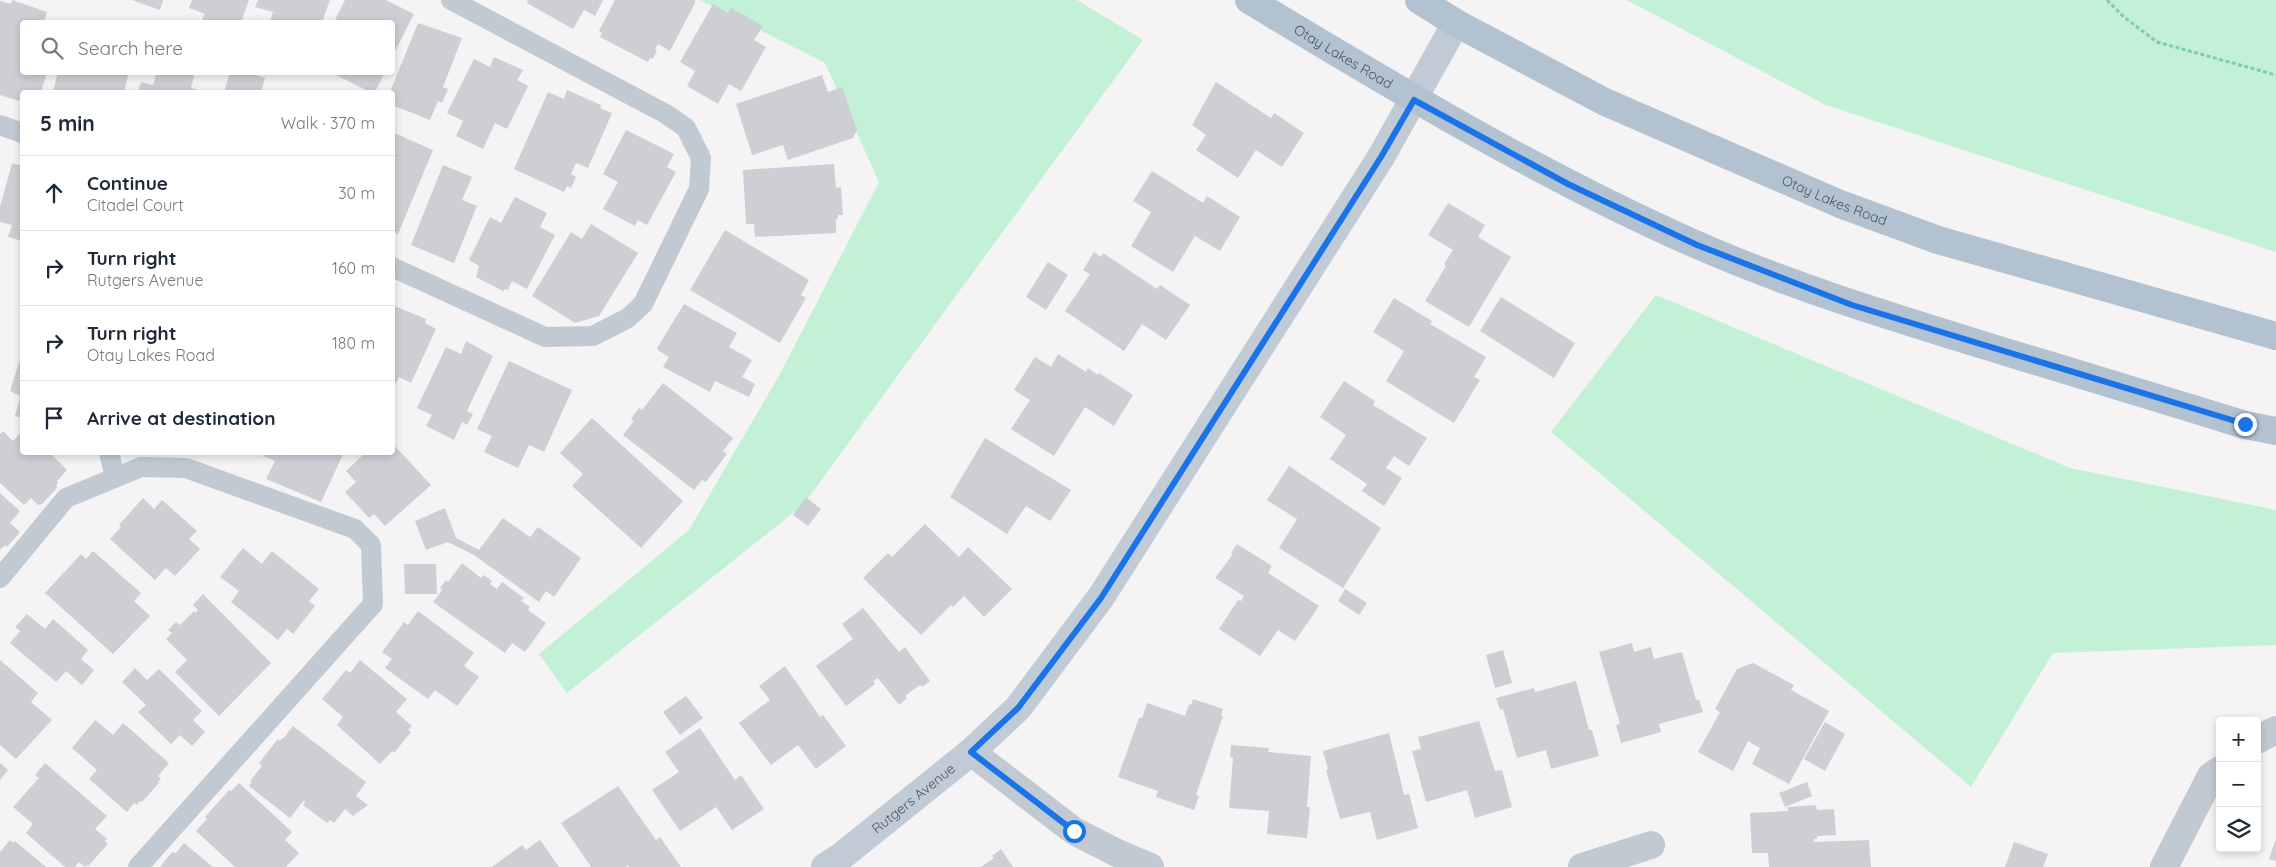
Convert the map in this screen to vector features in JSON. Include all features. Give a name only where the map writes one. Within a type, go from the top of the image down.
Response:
[{"type":"main road","name":"Otay Lakes Road","points":[[1249,0],[1414,100],[1568,184],[1688,241],[1852,305],[2236,422],[2276,431]]},
{"type":"main road","name":"Otay Lakes Road","points":[[1419,0],[1456,23],[1605,102],[1840,204],[1938,240],[2276,336]]},
{"type":"main road","name":"Rutgers Avenue","points":[[825,867],[843,855],[971,752],[1018,708],[1101,598],[1381,157],[1456,23]]},
{"type":"street","points":[[2261,738],[2276,730]]},
{"type":"street","points":[[971,752],[1074,831],[1117,854],[1150,867]]},
{"type":"street","points":[[2164,867],[2212,776],[2216,773]]},
{"type":"street","points":[[1582,867],[1651,845]]},
{"type":"lane","points":[[395,268],[545,337],[593,336],[628,318],[643,304],[699,189],[701,158],[686,128],[657,110],[452,0]]},
{"type":"lane","points":[[0,125],[20,132]]},
{"type":"lane","points":[[110,455],[115,478]]},
{"type":"lane","points":[[0,578],[66,498],[141,467],[186,468],[355,529],[371,545],[373,604],[138,867]]},
{"type":"path","points":[[2107,0],[2124,17],[2157,42],[2276,76]]},
{"type":"green space","points":[[700,0],[1077,0],[1143,40],[803,505],[567,693],[539,654],[689,530],[780,374],[879,182],[825,63]]},
{"type":"green space","points":[[1627,0],[2276,0],[2276,252],[1826,105]]},
{"type":"green space","points":[[1656,295],[2070,468],[2276,510],[2276,645],[2053,653],[1971,787],[1551,432]]},
{"type":"building","points":[[12,0],[47,12],[45,20],[20,20],[20,75],[46,75],[42,90],[20,90],[19,101],[0,95],[0,1],[11,4]]},
{"type":"building","points":[[132,0],[163,0],[160,10]]},
{"type":"building","points":[[192,0],[249,0],[242,20],[202,20],[205,14],[189,8]]},
{"type":"building","points":[[258,0],[330,0],[323,20],[271,20],[273,12],[255,7]]},
{"type":"building","points":[[345,0],[386,0],[414,14],[395,51],[395,20],[335,20]]},
{"type":"building","points":[[528,0],[603,0],[595,16],[584,10],[573,29],[527,3]]},
{"type":"building","points":[[615,0],[696,1],[670,51],[658,44],[653,59],[650,58],[648,62],[600,37],[602,33],[599,31]]},
{"type":"building","points":[[713,4],[728,13],[731,8],[763,26],[754,40],[766,47],[741,91],[729,84],[718,104],[687,86],[695,71],[680,62]]},
{"type":"building","points":[[418,23],[462,38],[443,87],[448,89],[442,103],[438,101],[430,120],[395,106],[395,90],[391,90]]},
{"type":"building","points":[[494,57],[523,70],[517,80],[528,86],[507,129],[495,123],[483,149],[456,136],[463,121],[447,113],[474,59],[490,67]]},
{"type":"building","points":[[57,75],[128,75],[124,90],[54,90]]},
{"type":"building","points":[[156,75],[194,75],[191,88],[198,90],[139,90],[141,82],[153,85]]},
{"type":"building","points":[[229,75],[256,75],[265,78],[262,90],[225,90]]},
{"type":"building","points":[[336,75],[384,75],[376,90],[366,90]]},
{"type":"building","points":[[822,75],[828,92],[842,87],[857,130],[853,138],[788,160],[783,145],[752,155],[736,104]]},
{"type":"building","points":[[1216,82],[1271,118],[1274,113],[1304,133],[1282,167],[1256,150],[1238,178],[1196,150],[1206,135],[1192,125]]},
{"type":"building","points":[[567,90],[601,105],[600,108],[612,113],[588,168],[576,163],[571,174],[576,177],[571,188],[567,186],[564,192],[514,169],[548,92],[564,99]]},
{"type":"building","points":[[626,130],[674,154],[667,167],[676,172],[647,225],[638,220],[635,226],[603,209],[618,182],[603,174]]},
{"type":"building","points":[[395,133],[433,150],[398,234],[395,233]]},
{"type":"building","points":[[12,163],[20,165],[20,240],[8,237],[12,225],[0,222],[0,207]]},
{"type":"building","points":[[834,164],[836,188],[841,187],[843,215],[838,215],[838,219],[836,219],[836,233],[755,237],[754,224],[746,224],[743,170]]},
{"type":"building","points":[[443,165],[472,177],[462,200],[477,206],[454,263],[411,245]]},
{"type":"building","points":[[1152,171],[1203,203],[1207,196],[1240,217],[1220,251],[1195,236],[1173,272],[1131,246],[1151,212],[1133,201]]},
{"type":"building","points":[[515,197],[547,213],[540,227],[555,235],[527,289],[512,281],[508,290],[505,289],[503,291],[476,277],[479,266],[469,260],[490,217],[501,223]]},
{"type":"building","points":[[1448,203],[1485,225],[1478,237],[1511,257],[1469,327],[1425,301],[1446,266],[1444,264],[1453,250],[1428,235]]},
{"type":"building","points":[[591,224],[638,253],[599,316],[575,323],[532,296],[571,232],[582,239]]},
{"type":"building","points":[[725,230],[809,280],[801,295],[806,298],[780,343],[690,290]]},
{"type":"building","points":[[1094,252],[1101,257],[1103,253],[1157,289],[1160,285],[1190,305],[1166,340],[1142,324],[1124,351],[1065,311],[1090,274],[1083,270]]},
{"type":"building","points":[[1048,262],[1068,275],[1046,310],[1026,297]]},
{"type":"building","points":[[1501,297],[1575,343],[1554,378],[1480,331]]},
{"type":"building","points":[[1394,298],[1432,321],[1430,324],[1486,357],[1474,377],[1480,380],[1454,423],[1386,381],[1404,351],[1373,332]]},
{"type":"building","points":[[684,304],[737,333],[729,347],[752,360],[742,377],[755,384],[749,397],[715,381],[710,392],[663,367],[669,357],[657,348]]},
{"type":"building","points":[[395,306],[426,319],[425,323],[436,329],[411,383],[399,377],[395,385]]},
{"type":"building","points":[[466,341],[493,356],[467,411],[473,414],[467,425],[462,422],[454,440],[426,426],[432,415],[417,408],[446,347],[461,354]]},
{"type":"building","points":[[1058,354],[1086,372],[1088,368],[1098,375],[1099,373],[1133,395],[1114,426],[1085,407],[1054,456],[1011,429],[1030,400],[1014,390],[1035,357],[1051,367]]},
{"type":"building","points":[[20,359],[20,396],[10,391]]},
{"type":"building","points":[[509,361],[572,390],[544,452],[529,445],[518,468],[484,452],[492,436],[477,429]]},
{"type":"building","points":[[1344,381],[1375,401],[1373,405],[1427,438],[1409,466],[1394,456],[1386,468],[1402,478],[1384,506],[1362,491],[1367,484],[1330,459],[1346,435],[1320,417]]},
{"type":"building","points":[[663,383],[733,438],[723,451],[727,454],[706,482],[702,480],[694,490],[623,435],[634,421],[631,419],[639,408],[642,410]]},
{"type":"building","points":[[20,398],[20,417],[15,416]]},
{"type":"building","points":[[592,418],[683,501],[641,548],[572,486],[583,474],[560,453]]},
{"type":"building","points":[[3,431],[13,441],[20,433],[20,455],[52,455],[67,470],[57,481],[57,488],[42,504],[38,505],[31,498],[24,505],[0,483],[0,434]]},
{"type":"building","points":[[985,438],[1071,490],[1050,521],[1026,506],[1007,534],[950,497]]},
{"type":"building","points":[[395,446],[431,485],[385,526],[374,514],[369,518],[345,492],[356,482],[346,471],[363,455],[395,455]]},
{"type":"building","points":[[343,455],[321,502],[266,479],[275,461],[263,456]]},
{"type":"building","points":[[1289,466],[1381,528],[1343,588],[1279,548],[1297,519],[1267,500]]},
{"type":"building","points":[[0,493],[20,511],[10,523],[20,532],[7,547],[5,545],[0,550]]},
{"type":"building","points":[[806,497],[821,509],[808,526],[793,515]]},
{"type":"building","points":[[143,498],[154,509],[162,500],[197,531],[189,539],[200,549],[175,576],[166,568],[155,580],[110,539],[121,527],[119,525]]},
{"type":"building","points":[[445,508],[456,538],[479,550],[503,518],[530,537],[538,527],[581,558],[554,597],[546,591],[539,602],[474,555],[448,542],[426,550],[415,521]]},
{"type":"building","points":[[925,524],[959,557],[968,547],[1012,589],[984,617],[964,596],[953,607],[951,605],[921,635],[863,578],[888,553],[892,557]]},
{"type":"building","points":[[1237,544],[1272,566],[1268,573],[1319,606],[1295,641],[1278,630],[1260,656],[1219,629],[1238,600],[1241,601],[1244,596],[1215,578],[1233,554],[1231,553]]},
{"type":"building","points":[[243,548],[262,564],[272,551],[319,589],[309,601],[315,606],[293,634],[287,629],[278,640],[231,602],[239,591],[220,577]]},
{"type":"building","points":[[93,551],[141,593],[134,601],[150,616],[113,654],[45,593],[81,554],[86,559]]},
{"type":"building","points":[[462,563],[481,578],[484,575],[492,581],[490,584],[497,589],[502,582],[524,598],[521,601],[530,607],[528,610],[546,623],[525,652],[512,643],[505,653],[433,602],[442,590],[440,588],[446,580],[448,582]]},
{"type":"building","points":[[404,564],[436,564],[437,594],[405,594]]},
{"type":"building","points":[[1345,589],[1367,603],[1359,615],[1338,601]]},
{"type":"building","points":[[203,594],[271,663],[219,716],[175,672],[187,660],[166,639],[172,633],[168,630],[176,622],[180,625],[194,611],[195,613],[198,610],[193,605]]},
{"type":"building","points":[[863,608],[899,652],[905,647],[930,681],[922,687],[920,685],[905,696],[907,698],[899,705],[878,678],[873,681],[875,684],[846,706],[816,666],[853,639],[842,624]]},
{"type":"building","points":[[418,611],[474,653],[464,666],[479,677],[457,706],[435,690],[428,699],[385,668],[392,659],[382,652],[404,622],[408,625]]},
{"type":"building","points":[[27,614],[45,629],[53,619],[88,650],[81,659],[94,670],[82,685],[66,671],[56,682],[10,643],[20,631],[15,627]]},
{"type":"building","points":[[1632,643],[1634,652],[1651,647],[1654,659],[1682,652],[1696,700],[1699,700],[1703,712],[1659,724],[1661,732],[1621,743],[1616,725],[1620,724],[1599,652]]},
{"type":"building","points":[[1503,650],[1512,683],[1495,688],[1486,655]]},
{"type":"building","points":[[0,660],[38,693],[31,702],[52,720],[16,759],[0,745]]},
{"type":"building","points":[[360,660],[407,699],[396,712],[412,726],[408,730],[411,732],[394,753],[392,751],[380,764],[337,725],[343,717],[322,699],[346,670],[350,673]]},
{"type":"building","points":[[1753,663],[1794,685],[1791,690],[1829,711],[1789,784],[1752,764],[1760,748],[1748,741],[1733,771],[1698,752],[1720,712],[1715,709],[1737,669]]},
{"type":"building","points":[[785,666],[820,717],[823,715],[846,746],[816,769],[798,745],[771,765],[739,723],[770,700],[759,686]]},
{"type":"building","points":[[135,668],[147,680],[159,669],[202,711],[193,720],[205,732],[192,746],[180,735],[171,744],[138,712],[146,705],[122,682]]},
{"type":"building","points":[[1576,681],[1589,730],[1592,730],[1599,756],[1551,769],[1546,750],[1517,758],[1503,709],[1500,710],[1496,698],[1534,688],[1535,692]]},
{"type":"building","points":[[686,696],[703,718],[680,735],[663,712]]},
{"type":"building","points":[[1193,699],[1223,709],[1221,716],[1223,716],[1196,795],[1199,796],[1194,810],[1156,797],[1158,791],[1118,777],[1139,718],[1142,718],[1147,703],[1185,716]]},
{"type":"building","points":[[95,720],[113,735],[123,723],[169,763],[158,776],[161,778],[159,783],[142,802],[140,801],[137,805],[134,803],[127,812],[89,779],[97,770],[72,748]]},
{"type":"building","points":[[1479,721],[1495,771],[1502,770],[1512,807],[1475,818],[1467,790],[1426,802],[1412,751],[1421,749],[1418,737]]},
{"type":"building","points":[[1825,722],[1845,734],[1825,771],[1804,759]]},
{"type":"building","points":[[293,726],[366,782],[356,796],[368,805],[353,816],[345,809],[334,823],[330,820],[327,823],[303,805],[304,800],[290,818],[249,786],[252,782],[250,781],[262,766],[259,763],[278,739],[280,741],[283,739]]},
{"type":"building","points":[[700,728],[735,780],[741,775],[764,809],[732,830],[716,807],[680,831],[652,790],[679,772],[665,752]]},
{"type":"building","points":[[1389,733],[1404,795],[1409,794],[1418,828],[1377,840],[1370,812],[1340,819],[1326,770],[1328,769],[1323,751]]},
{"type":"building","points":[[1231,745],[1269,748],[1268,752],[1311,756],[1307,807],[1310,807],[1307,838],[1267,834],[1269,811],[1229,808],[1233,758],[1230,757]]},
{"type":"building","points":[[0,763],[8,770],[0,780]]},
{"type":"building","points":[[45,763],[107,816],[95,829],[107,839],[105,841],[108,844],[88,866],[85,867],[79,862],[75,867],[65,867],[26,833],[33,824],[13,807],[39,778],[35,775]]},
{"type":"building","points":[[1807,782],[1812,796],[1785,807],[1779,793]]},
{"type":"building","points":[[239,783],[292,832],[285,840],[299,853],[286,867],[235,867],[196,831],[207,819],[205,817],[229,790],[231,791]]},
{"type":"building","points":[[618,786],[656,840],[660,837],[681,867],[629,867],[628,865],[626,867],[591,867],[561,823]]},
{"type":"building","points":[[1816,805],[1817,810],[1834,809],[1836,835],[1817,836],[1814,842],[1869,840],[1871,867],[1769,867],[1768,853],[1752,853],[1750,813],[1788,811],[1788,807]]},
{"type":"building","points":[[2276,839],[2276,861],[2269,859]]},
{"type":"building","points":[[10,840],[13,843],[15,841],[46,867],[0,867],[0,852]]},
{"type":"building","points":[[540,840],[559,867],[492,867],[522,845],[526,850]]},
{"type":"building","points":[[2014,842],[2048,854],[2043,867],[2005,867]]},
{"type":"building","points":[[184,843],[213,867],[160,867],[172,852],[176,853]]},
{"type":"building","points":[[1001,849],[1013,867],[981,867],[994,858],[992,856]]},
{"type":"route","points":[[1074,831],[971,752],[1018,708],[1101,598],[1381,157],[1414,100],[1568,184],[1697,245],[1852,305],[2245,424]]}]
